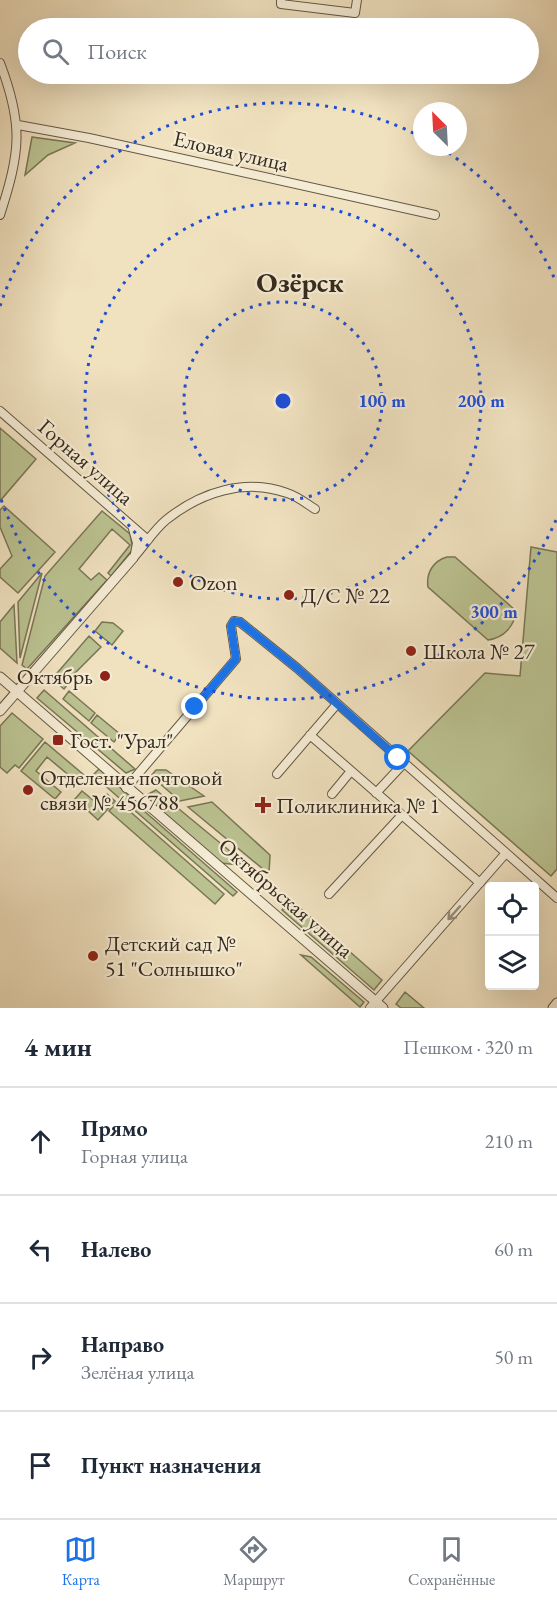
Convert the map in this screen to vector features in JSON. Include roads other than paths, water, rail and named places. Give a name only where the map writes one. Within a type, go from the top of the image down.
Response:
[{"type":"street","points":[[281,0],[281,4],[355,13],[357,0]]},
{"type":"street","points":[[0,63],[18,125],[17,150],[0,215]]},
{"type":"street","name":"Еловая улица","points":[[18,125],[89,138],[435,215]]},
{"type":"street","name":"Горная улица","points":[[0,411],[148,540]]},
{"type":"street","points":[[0,711],[165,520],[196,501],[226,489],[253,485],[288,493],[315,509]]},
{"type":"street","points":[[129,524],[137,537],[133,558]]},
{"type":"street","points":[[126,788],[236,659],[231,623],[240,622],[337,704],[557,898]]},
{"type":"street","name":"Октябрьская улица","points":[[0,677],[376,1006]]},
{"type":"street","points":[[277,774],[337,704]]},
{"type":"street","points":[[310,735],[480,883]]},
{"type":"street","points":[[376,793],[404,763]]},
{"type":"street","points":[[332,794],[351,771]]},
{"type":"street","points":[[329,894],[402,815]]},
{"type":"street","points":[[376,1006],[506,853]]},
{"type":"street","points":[[553,1008],[557,1004]]},
{"type":"place","name":"Ozon","points":[[178,582]]},
{"type":"place","name":"Д/С № 22","points":[[289,595]]},
{"type":"place","name":"Школа № 27","points":[[411,651]]},
{"type":"place","name":"Октябрь","points":[[105,676]]},
{"type":"place","name":"Гост. \"Урал\"","points":[[58,740]]},
{"type":"place","name":"Отделение почтовой связи № 456788","points":[[28,790]]},
{"type":"place","name":"Поликлиника № 1","points":[[263,805]]},
{"type":"place","name":"Детский сад № 51 \"Солнышко\"","points":[[93,956]]},
{"type":"district","name":"Озёрск","points":[[300,282]]}]
